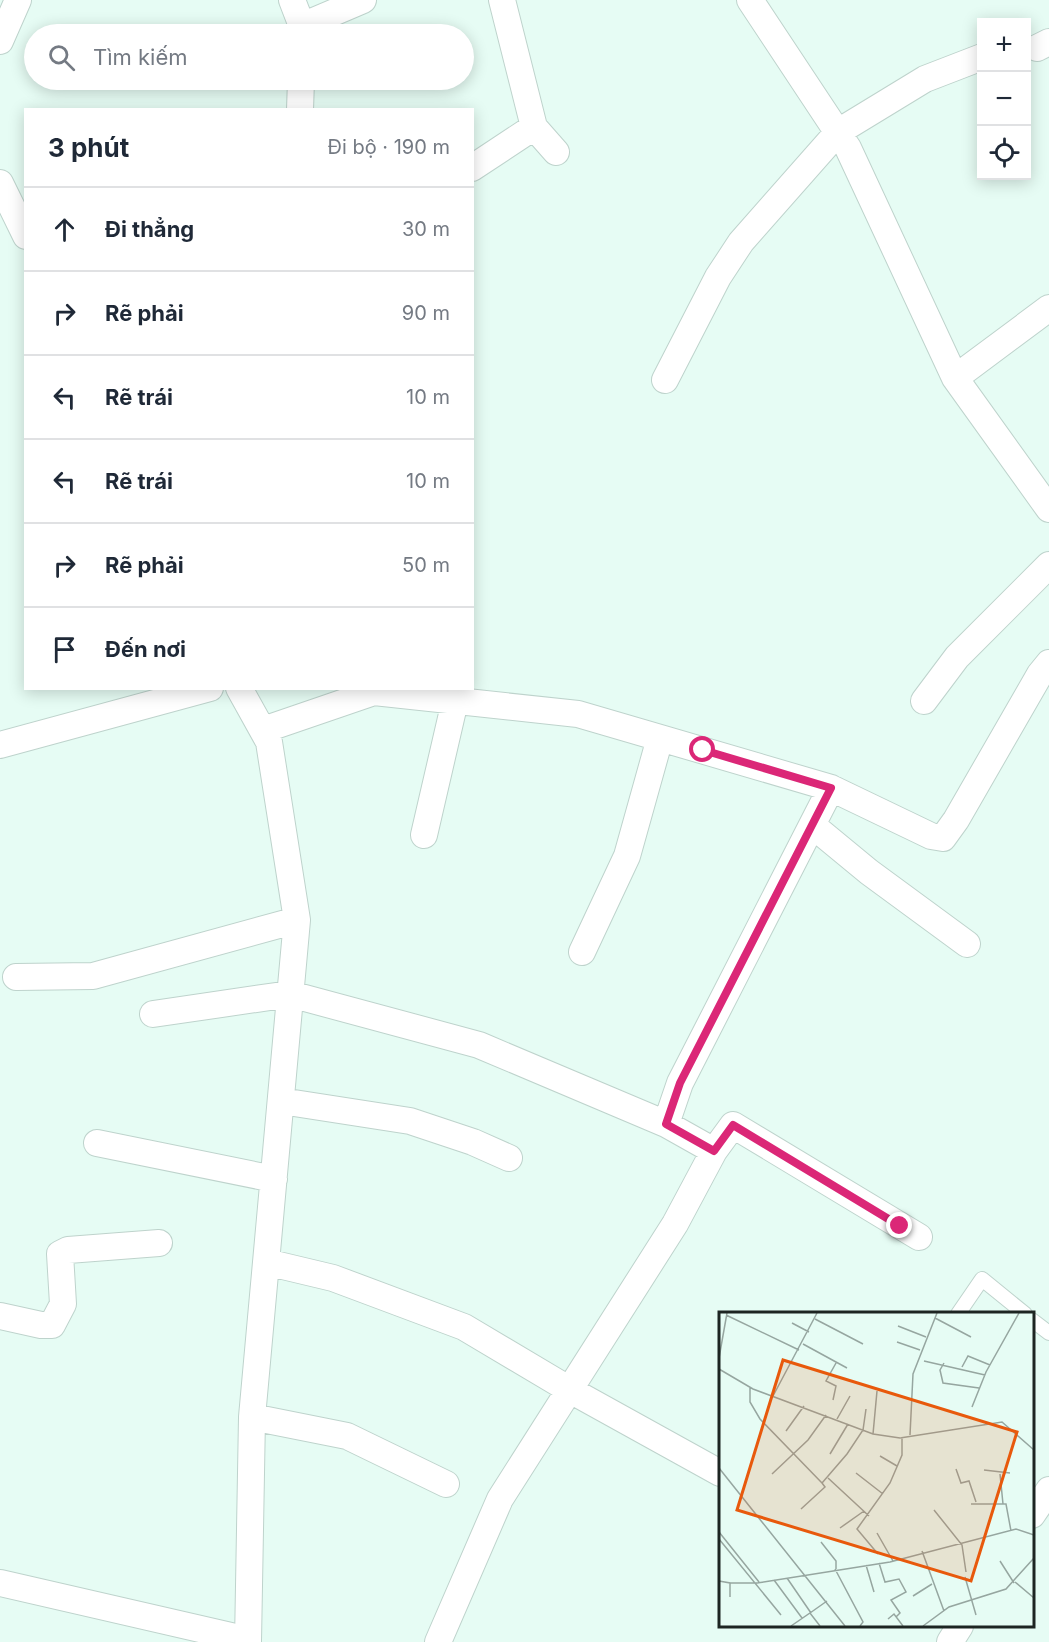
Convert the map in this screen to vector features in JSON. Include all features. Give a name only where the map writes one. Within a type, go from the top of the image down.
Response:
[{"type":"street","points":[[0,41],[18,0]]},
{"type":"street","points":[[292,0],[300,24]]},
{"type":"street","points":[[314,24],[363,0]]},
{"type":"street","points":[[502,0],[534,127],[556,152]]},
{"type":"street","points":[[750,0],[848,148],[955,378],[1049,509]]},
{"type":"street","points":[[665,380],[718,277],[741,242],[838,132],[925,79],[977,59]]},
{"type":"street","points":[[300,108],[301,90]]},
{"type":"street","points":[[474,167],[534,127]]},
{"type":"street","points":[[0,183],[24,232]]},
{"type":"street","points":[[955,378],[1049,308]]},
{"type":"street","points":[[924,701],[957,657],[1049,565]]},
{"type":"street","points":[[263,730],[374,692],[578,714],[831,788],[931,836],[943,838],[956,820],[1040,674],[1049,663]]},
{"type":"street","points":[[0,745],[203,690]]},
{"type":"street","points":[[0,1583],[248,1641],[252,1417],[297,920],[269,742],[239,690]]},
{"type":"street","points":[[424,835],[455,701]]},
{"type":"street","points":[[582,952],[627,856],[660,738]]},
{"type":"street","points":[[666,1124],[680,1083],[831,788]]},
{"type":"street","points":[[812,825],[869,872],[967,944]]},
{"type":"street","points":[[16,977],[93,976],[297,920]]},
{"type":"street","points":[[153,1014],[290,994],[479,1044],[666,1124],[714,1151]]},
{"type":"street","points":[[281,1101],[410,1121],[473,1142],[509,1158]]},
{"type":"street","points":[[438,1642],[500,1499],[675,1224],[714,1151],[733,1125],[919,1237]]},
{"type":"street","points":[[97,1143],[274,1179]]},
{"type":"street","points":[[0,1316],[40,1325],[52,1325],[63,1304],[60,1254],[68,1250],[159,1243]]},
{"type":"street","points":[[266,1262],[333,1278],[464,1327],[570,1390],[719,1472]]},
{"type":"street","points":[[252,1417],[347,1436],[446,1484]]},
{"type":"street","points":[[1034,1512],[1049,1490]]},
{"type":"street","points":[[950,1642],[959,1627]]},
{"type":"lane","points":[[959,1312],[982,1278],[1023,1312]]},
{"type":"lane","points":[[1034,1322],[1049,1333]]},
{"type":"route","points":[[703,750],[831,788],[680,1083],[666,1124],[714,1151],[733,1125],[900,1226]]}]
